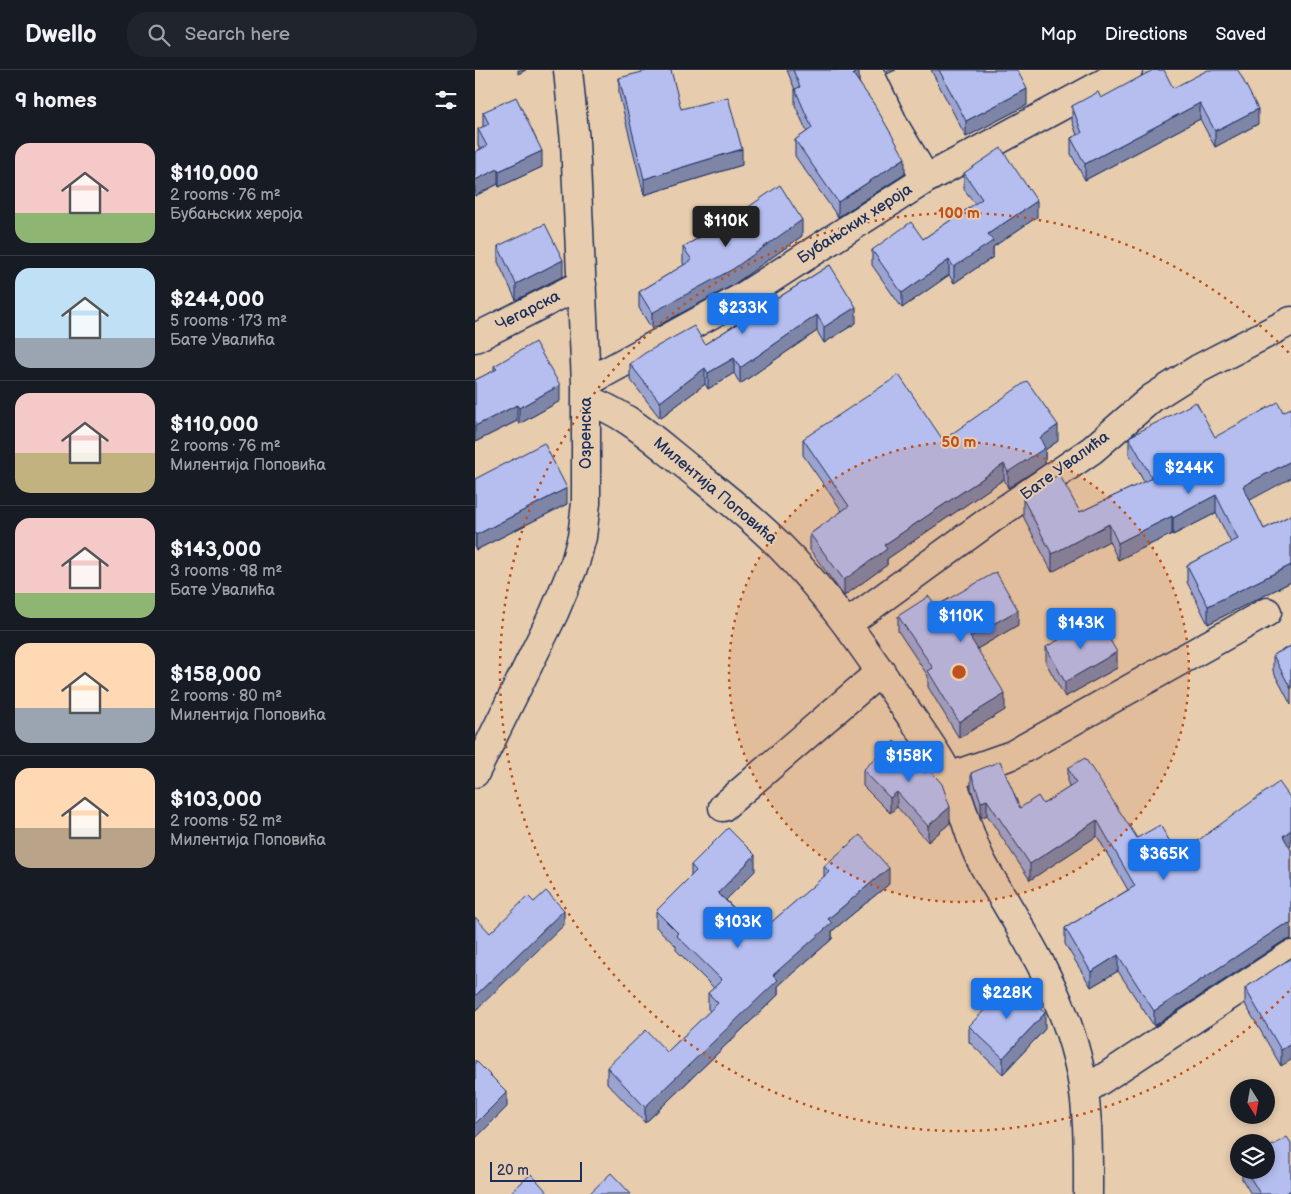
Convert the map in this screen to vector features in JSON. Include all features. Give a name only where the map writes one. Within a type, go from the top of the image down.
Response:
[{"type":"street","name":"Озренска","points":[[475,774],[541,641],[575,563],[582,537],[586,504],[586,391],[575,142],[568,70]]},
{"type":"street","points":[[868,70],[895,127],[926,179]]},
{"type":"street","name":"Бубањских хероја","points":[[586,391],[741,298],[926,179],[1117,73]]},
{"type":"street","name":"Чегарска","points":[[475,338],[581,284]]},
{"type":"street","name":"Бате Увалића","points":[[847,624],[994,517],[1092,450],[1152,398],[1198,369],[1291,322]]},
{"type":"street","name":"Милентија Поповића","points":[[586,391],[653,439],[740,508],[779,544],[847,624],[924,733],[949,777],[977,852],[1034,950],[1056,995],[1076,1052],[1083,1091],[1088,1140],[1089,1194]]},
{"type":"street","points":[[949,777],[1012,755],[1267,612]]},
{"type":"street","points":[[723,808],[881,671]]},
{"type":"street","points":[[1083,1091],[1291,955]]},
{"type":"building","points":[[650,70],[671,70],[681,109],[728,97],[742,149],[644,179],[619,78]]},
{"type":"building","points":[[793,70],[858,70],[853,74],[874,104],[905,158],[838,202],[795,140],[812,128],[795,89],[800,87]]},
{"type":"building","points":[[939,70],[1017,70],[1027,89],[966,121]]},
{"type":"building","points":[[1153,70],[1164,70],[1173,88],[1208,70],[1238,70],[1258,109],[1215,131],[1200,103],[1085,164],[1071,138],[1082,133],[1072,106],[1098,92],[1101,98]]},
{"type":"building","points":[[516,97],[542,151],[475,180],[475,152],[487,146],[478,129],[489,124],[483,112]]},
{"type":"building","points":[[1001,148],[1037,201],[988,234],[993,241],[954,267],[949,260],[902,293],[872,250],[911,222],[923,239],[982,199],[964,173]]},
{"type":"building","points":[[780,185],[802,220],[733,269],[652,313],[639,292],[692,260],[683,247],[730,220]]},
{"type":"building","points":[[545,224],[563,260],[516,284],[498,246]]},
{"type":"building","points":[[830,265],[856,307],[824,327],[817,315],[740,368],[734,358],[708,373],[705,368],[660,402],[630,364],[645,353],[694,326],[705,344]]},
{"type":"building","points":[[535,342],[560,385],[519,408],[517,405],[475,426],[475,380],[497,369],[494,366]]},
{"type":"building","points":[[899,375],[943,440],[1027,381],[1058,425],[1040,438],[1045,448],[1008,472],[1004,464],[884,545],[887,549],[844,580],[810,534],[849,506],[803,439]]},
{"type":"building","points":[[1196,402],[1215,437],[1278,402],[1283,412],[1291,408],[1291,461],[1243,486],[1264,529],[1291,515],[1291,565],[1208,606],[1187,565],[1238,539],[1216,495],[1173,518],[1172,516],[1118,543],[1109,524],[1052,554],[1023,499],[1059,474],[1080,512],[1152,478],[1129,437]]},
{"type":"building","points":[[544,443],[567,488],[476,535],[475,479]]},
{"type":"building","points":[[996,572],[1018,610],[970,637],[1005,694],[959,722],[928,671],[933,668],[898,616],[929,596],[936,606]]},
{"type":"building","points":[[1097,618],[1117,652],[1065,682],[1046,647]]},
{"type":"building","points":[[1291,646],[1291,689],[1273,655]]},
{"type":"building","points":[[894,741],[925,773],[929,769],[942,784],[950,807],[928,826],[897,792],[890,798],[863,770]]},
{"type":"building","points":[[1085,758],[1137,838],[1160,825],[1178,855],[1279,782],[1291,799],[1291,830],[1283,836],[1291,850],[1291,924],[1282,926],[1154,1011],[1118,955],[1091,972],[1065,928],[1135,886],[1097,820],[1030,864],[987,800],[981,802],[971,773],[1000,761],[1020,808],[1038,796],[1043,804],[1076,783],[1068,768]]},
{"type":"building","points":[[728,828],[755,855],[718,893],[759,933],[829,872],[824,866],[860,835],[889,868],[828,919],[832,923],[773,975],[778,980],[645,1107],[607,1067],[646,1030],[667,1052],[718,1003],[708,993],[722,980],[676,935],[678,933],[656,911],[696,871],[691,865]]},
{"type":"building","points":[[546,891],[564,910],[475,996],[475,917],[490,933],[528,896],[534,902]]},
{"type":"building","points":[[1291,958],[1291,1044],[1281,1050],[1245,988]]},
{"type":"building","points":[[1011,982],[1045,1013],[1003,1058],[969,1026]]},
{"type":"building","points":[[475,1060],[507,1092],[475,1124]]},
{"type":"building","points":[[1287,1137],[1291,1143],[1291,1190],[1285,1194],[1260,1194],[1251,1179],[1275,1179],[1275,1144]]},
{"type":"building","points":[[611,1173],[631,1194],[589,1194]]},
{"type":"building","points":[[531,1174],[547,1194],[509,1194]]}]
